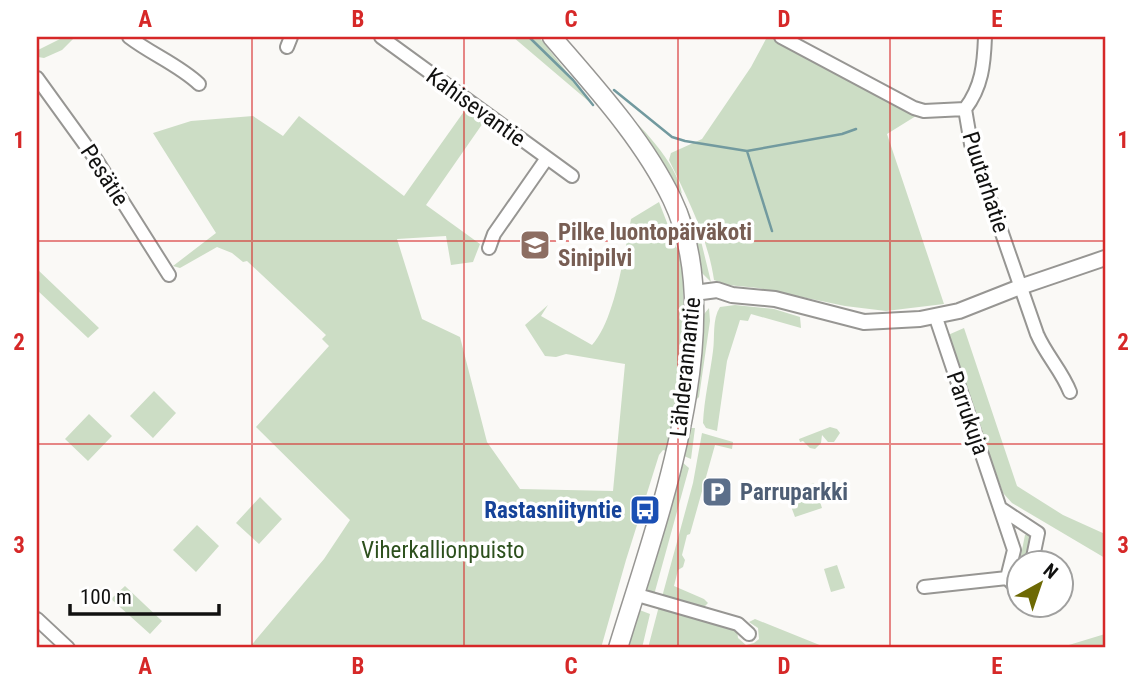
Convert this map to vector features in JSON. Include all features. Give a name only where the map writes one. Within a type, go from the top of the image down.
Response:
[{"type":"main road","name":"Lähderannantie","points":[[552,37],[620,118],[673,201],[685,238],[694,293],[691,357],[683,420],[618,648]]},
{"type":"street","points":[[129,37],[190,75],[199,84]]},
{"type":"street","name":"Kahisevantie","points":[[380,37],[572,176]]},
{"type":"street","name":"Puutarhatie","points":[[781,37],[914,108],[924,111],[965,108],[971,144],[1020,287],[1041,344],[1065,377],[1070,393]]},
{"type":"street","points":[[965,108],[975,97],[981,80],[985,37]]},
{"type":"street","name":"Pesätie","points":[[37,78],[97,161],[169,275]]},
{"type":"street","points":[[489,248],[494,234],[547,158]]},
{"type":"street","points":[[694,293],[709,300],[732,295],[775,299],[864,322],[936,318],[1105,258]]},
{"type":"street","name":"Parrukuja","points":[[936,318],[1013,548]]},
{"type":"street","points":[[1000,508],[1038,533],[1035,548]]},
{"type":"street","points":[[924,587],[1006,578]]},
{"type":"street","points":[[634,594],[738,624],[749,634]]},
{"type":"street","points":[[37,619],[68,648]]},
{"type":"green space","points":[[64,37],[75,37],[62,50],[44,58],[38,57],[38,50]]},
{"type":"green space","points":[[513,37],[539,37],[593,105]]},
{"type":"green space","points":[[767,37],[781,37],[924,111],[887,134],[944,304],[886,311],[728,285],[714,280],[702,233],[669,160],[671,153],[702,139],[751,67]]},
{"type":"green space","points":[[616,103],[665,157],[679,182],[682,194]]},
{"type":"green space","name":"Viherkallionpuisto","points":[[465,110],[483,123],[426,205],[480,244],[473,262],[451,265],[446,236],[397,239],[422,319],[460,337],[487,442],[520,489],[613,491],[625,364],[566,354],[545,356],[525,325],[548,305],[541,316],[592,345],[607,320],[613,303],[631,219],[659,202],[683,264],[684,325],[679,403],[666,451],[663,450],[659,455],[601,648],[249,648],[324,559],[350,520],[256,427],[329,346],[322,339],[326,335],[247,261],[243,262],[232,253],[217,247],[180,268],[173,266],[216,233],[153,133],[191,121],[253,116],[283,136],[299,116],[404,196]]},
{"type":"green space","points":[[685,203],[701,241],[711,282],[698,269]]},
{"type":"green space","points":[[37,269],[99,328],[88,338],[37,290]]},
{"type":"green space","points":[[735,305],[774,309],[800,317],[801,328],[751,314],[748,321],[740,320],[727,361],[717,431],[706,428],[703,423],[715,323],[720,307]]},
{"type":"green space","points":[[709,308],[710,321],[699,397],[695,401],[700,319]]},
{"type":"green space","points":[[964,328],[1017,486],[1063,515],[1105,534],[1105,558],[1012,503],[1003,493],[948,335]]},
{"type":"green space","points":[[154,391],[176,413],[153,438],[130,416]]},
{"type":"green space","points":[[89,414],[112,436],[88,461],[65,439]]},
{"type":"green space","points":[[830,427],[840,433],[834,442],[828,442],[822,435],[821,443],[815,449],[803,441],[800,442],[799,439]]},
{"type":"green space","points":[[691,428],[695,428],[691,459],[684,456]]},
{"type":"green space","points":[[702,433],[733,442],[732,449],[715,445],[690,534],[687,535],[682,555],[685,560],[683,567],[678,570],[674,586],[704,599],[708,603],[703,608],[662,597],[693,483]]},
{"type":"green space","points":[[682,462],[689,468],[654,595],[644,586]]},
{"type":"green space","points":[[814,483],[822,508],[795,517],[786,493]]},
{"type":"green space","points":[[260,497],[282,519],[259,544],[236,523]]},
{"type":"green space","points":[[197,525],[219,546],[196,572],[173,550]]},
{"type":"green space","points":[[1031,534],[1028,548],[1022,548],[1025,535]]},
{"type":"green space","points":[[837,565],[845,588],[831,592],[824,569]]},
{"type":"green space","points":[[125,586],[162,621],[150,634],[111,599]]},
{"type":"green space","points":[[659,606],[737,630],[738,638],[746,645],[759,639],[758,628],[749,622],[755,619],[827,648],[648,648]]},
{"type":"green space","points":[[637,609],[650,614],[642,648],[627,648]]},
{"type":"green space","points":[[1105,634],[1105,648],[1059,648]]},
{"type":"waterway","points":[[529,37],[573,80],[593,105]]},
{"type":"waterway","points":[[614,90],[672,137],[747,151],[842,134],[856,129]]},
{"type":"waterway","points":[[747,151],[772,231]]},
{"type":"place","name":"Pilke luontopäiväkoti Sinipilvi","points":[[535,245]]},
{"type":"place","name":"Parruparkki","points":[[717,492]]},
{"type":"place","name":"Rastasniityntie","points":[[645,510]]}]
